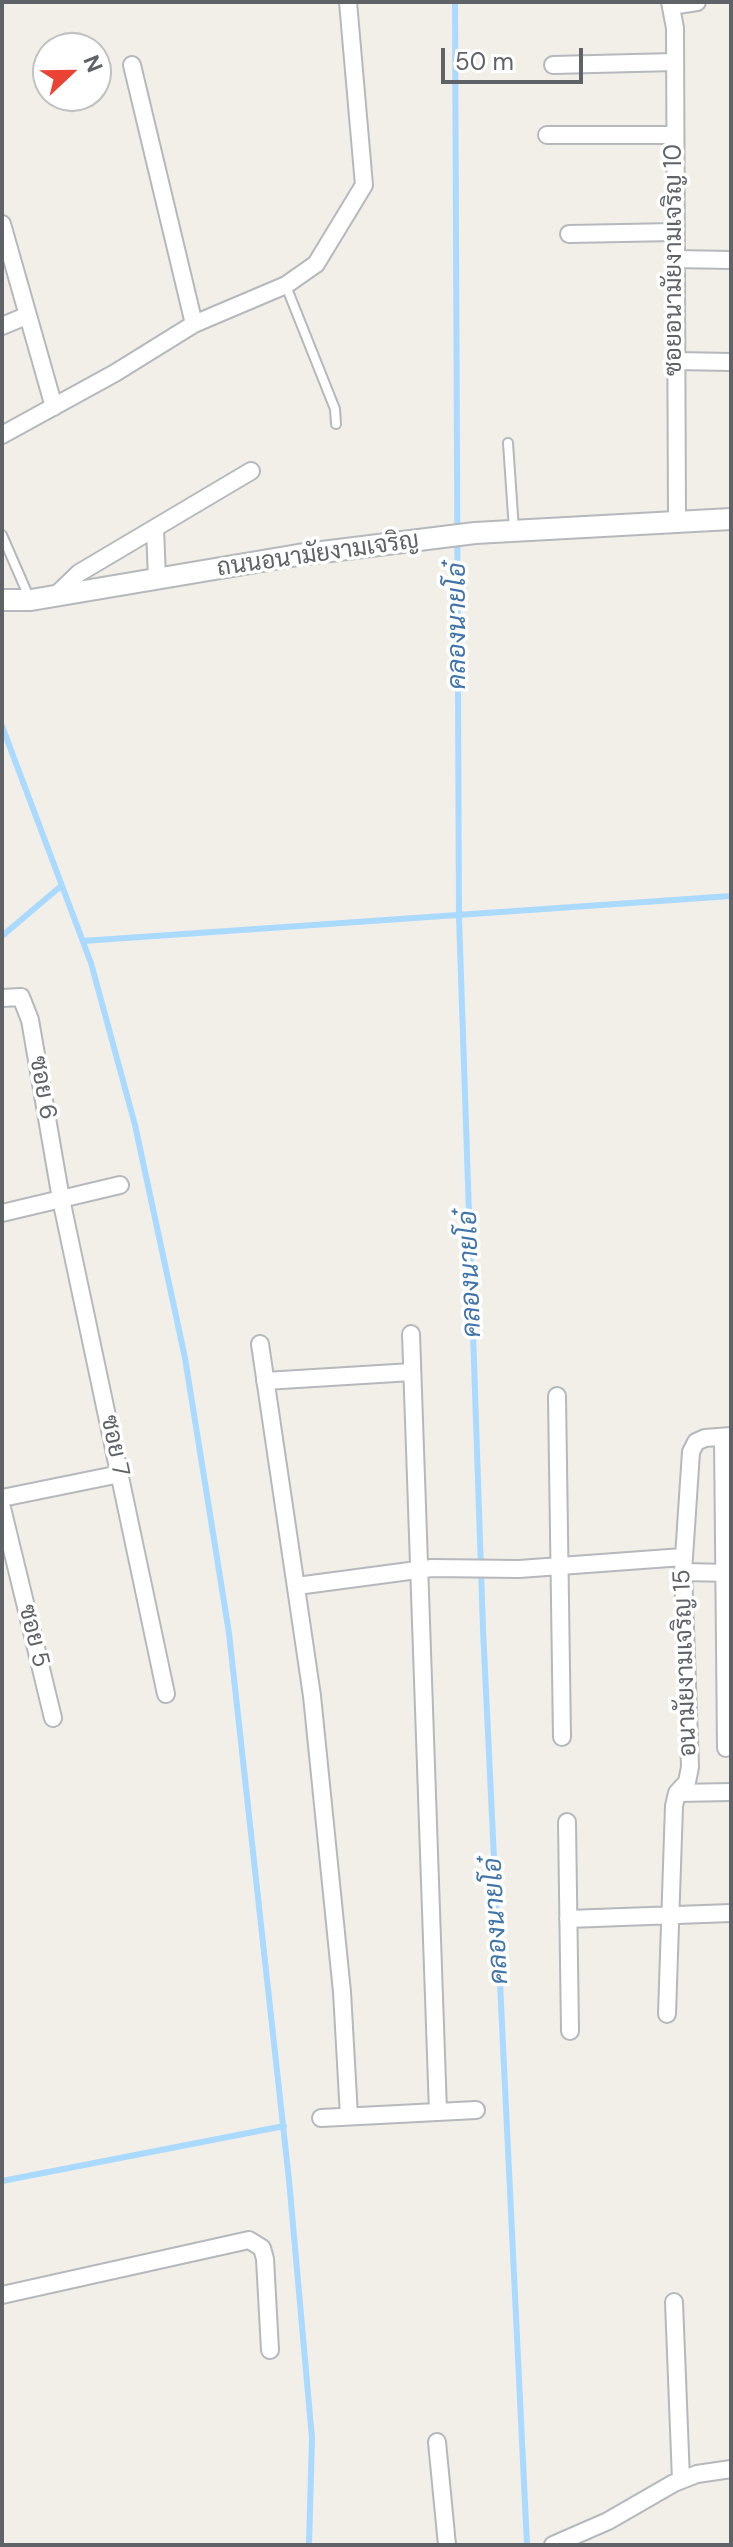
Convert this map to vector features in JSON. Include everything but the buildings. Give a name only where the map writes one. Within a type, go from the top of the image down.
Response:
[{"type":"street","points":[[2,435],[194,324],[286,285],[316,264],[364,185],[348,2]]},
{"type":"street","points":[[670,4],[697,2]]},
{"type":"street","name":"ซอยอนามัยงามเจริญ 10","points":[[670,4],[675,62],[677,519]]},
{"type":"street","points":[[553,65],[675,62]]},
{"type":"street","points":[[132,65],[194,324]]},
{"type":"street","points":[[547,135],[675,135]]},
{"type":"street","points":[[2,224],[54,407]]},
{"type":"street","points":[[569,234],[675,232]]},
{"type":"street","points":[[675,259],[731,260]]},
{"type":"street","points":[[2,326],[26,316]]},
{"type":"street","points":[[676,361],[731,362]]},
{"type":"street","points":[[55,596],[79,573],[251,471]]},
{"type":"street","name":"ถนนอนามัยงามเจริญ","points":[[2,600],[31,600],[298,555],[475,533],[677,519],[731,519]]},
{"type":"street","points":[[155,528],[157,579]]},
{"type":"street","name":"ซอย 6","points":[[2,998],[21,997],[30,1020],[61,1199]]},
{"type":"street","points":[[2,1213],[120,1185]]},
{"type":"street","name":"ซอย 7","points":[[61,1199],[166,1694]]},
{"type":"street","points":[[411,1334],[438,2112]]},
{"type":"street","points":[[260,1344],[297,1586],[342,1992],[349,2116]]},
{"type":"street","points":[[265,1381],[412,1372]]},
{"type":"street","points":[[557,1396],[562,1737]]},
{"type":"street","points":[[726,1748],[727,1437]]},
{"type":"street","name":"อนามัยงามเจริญ 15","points":[[667,2014],[674,1806],[677,1793],[687,1782],[690,1767],[683,1565],[691,1452],[696,1442],[727,1437]]},
{"type":"street","points":[[2,1498],[120,1474]]},
{"type":"street","name":"ซอย 5","points":[[2,1508],[53,1718]]},
{"type":"street","points":[[297,1586],[419,1570],[683,1565],[728,1573]]},
{"type":"street","points":[[677,1793],[731,1792]]},
{"type":"street","points":[[567,1822],[570,2031]]},
{"type":"street","points":[[568,1919],[731,1913]]},
{"type":"street","points":[[321,2118],[476,2110]]},
{"type":"street","points":[[2,2295],[249,2240],[262,2248],[265,2259],[270,2350]]},
{"type":"street","points":[[674,2302],[681,2480]]},
{"type":"street","points":[[437,2442],[447,2545]]},
{"type":"street","points":[[553,2545],[608,2521],[681,2480],[697,2474],[731,2469]]},
{"type":"lane","points":[[286,285],[335,409],[336,424]]},
{"type":"lane","points":[[508,443],[514,532]]},
{"type":"lane","points":[[2,535],[31,600]]},
{"type":"waterway","name":"คลองนายโอ๋","points":[[455,2],[459,917],[483,1629],[527,2545]]},
{"type":"waterway","points":[[2,726],[91,963],[135,1125],[185,1358],[229,1633],[289,2180],[312,2438],[309,2545]]},
{"type":"waterway","points":[[2,936],[61,886]]},
{"type":"waterway","points":[[83,941],[731,896]]},
{"type":"waterway","points":[[2,2181],[284,2126]]}]
